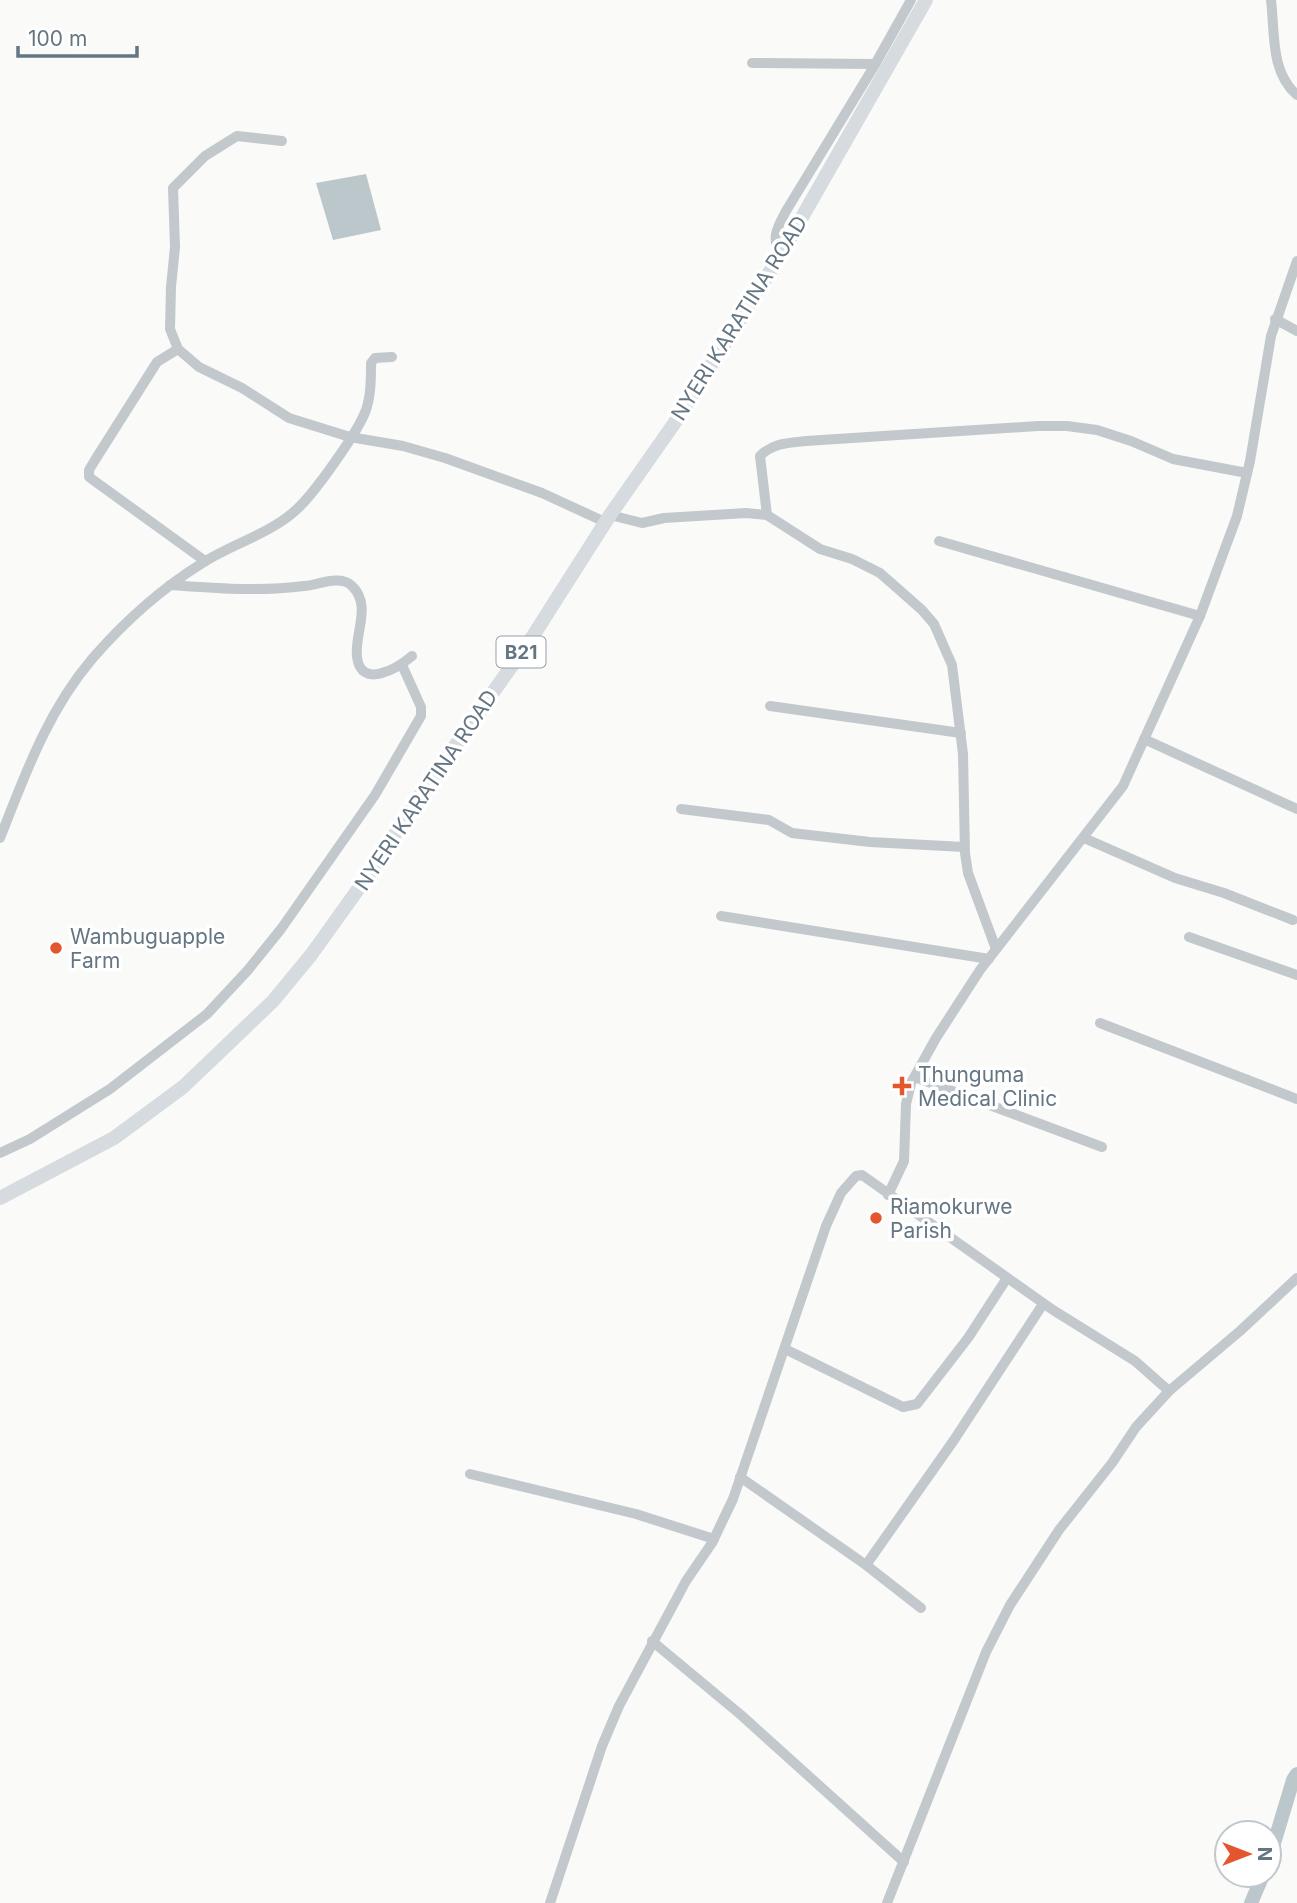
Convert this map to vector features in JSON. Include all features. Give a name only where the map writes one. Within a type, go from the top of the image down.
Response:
[{"type":"highway","name":"NYERI KARATINA ROAD","points":[[0,1198],[114,1139],[183,1087],[273,1001],[311,955],[533,636],[607,519],[678,418],[781,254],[926,0]]},
{"type":"street","points":[[781,254],[777,248],[776,230],[911,0]]},
{"type":"street","points":[[1270,0],[1279,67],[1297,95]]},
{"type":"street","points":[[752,63],[875,64]]},
{"type":"street","points":[[282,141],[237,136],[205,156],[173,188],[175,247],[170,329],[178,349],[199,367],[242,388],[289,418],[350,437],[403,446],[487,471],[607,519],[642,523],[746,513],[767,515],[820,549],[852,559],[880,573],[922,610],[933,624],[952,665],[961,733],[964,847],[968,873],[996,949]]},
{"type":"street","points":[[888,1195],[904,1161],[908,1094],[936,1038],[996,949],[1123,786],[1200,616],[1237,516],[1275,319],[1297,261]]},
{"type":"street","points":[[1275,319],[1297,331]]},
{"type":"street","points":[[178,349],[157,362],[94,460],[89,477],[205,561]]},
{"type":"street","points":[[0,838],[41,736],[60,703],[91,660],[139,611],[170,585],[205,561],[295,511],[314,489],[365,411],[371,388],[371,363],[375,358],[392,357]]},
{"type":"street","points":[[767,515],[760,456],[767,449],[778,445],[806,441],[1038,425],[1067,426],[1097,430],[1131,440],[1172,458],[1247,473]]},
{"type":"street","points":[[939,541],[1200,616]]},
{"type":"street","points":[[170,585],[257,589],[303,587],[337,580],[349,583],[362,603],[357,656],[360,666],[368,674],[375,675],[402,665],[412,656]]},
{"type":"street","points":[[0,1153],[30,1139],[110,1089],[207,1014],[248,970],[281,929],[375,794],[421,716],[421,707],[402,665]]},
{"type":"street","points":[[770,706],[961,733]]},
{"type":"street","points":[[1144,739],[1297,809]]},
{"type":"street","points":[[681,809],[757,817],[776,823],[792,833],[870,842],[964,847]]},
{"type":"street","points":[[1084,838],[1175,878],[1293,919]]},
{"type":"street","points":[[721,916],[989,959]]},
{"type":"street","points":[[1189,937],[1297,975]]},
{"type":"street","points":[[1100,1023],[1297,1099]]},
{"type":"street","points":[[915,1077],[1102,1147]]},
{"type":"street","points":[[550,1903],[619,1706],[686,1581],[714,1539],[740,1477],[826,1226],[841,1193],[856,1176],[862,1175],[1043,1304],[1135,1361],[1169,1391]]},
{"type":"street","points":[[785,1349],[903,1407],[917,1404],[968,1338],[1007,1278]]},
{"type":"street","points":[[887,1903],[986,1652],[1010,1605],[1059,1530],[1112,1463],[1136,1427],[1169,1391],[1297,1278]]},
{"type":"street","points":[[866,1565],[954,1440],[1043,1304]]},
{"type":"street","points":[[470,1474],[636,1514],[714,1539]]},
{"type":"street","points":[[740,1477],[866,1565],[921,1608]]},
{"type":"street","points":[[652,1642],[741,1715],[904,1862]]},
{"type":"shaded area","points":[[366,174],[381,230],[333,240],[316,183]]},
{"type":"waterway","points":[[1281,1819],[1297,1774]]},
{"type":"waterway","points":[[1251,1903],[1257,1889]]},
{"type":"place","name":"Wambuguapple Farm","points":[[56,948]]},
{"type":"place","name":"Thunguma Medical Clinic","points":[[902,1086]]},
{"type":"place","name":"Riamokurwe Parish","points":[[876,1218]]}]
